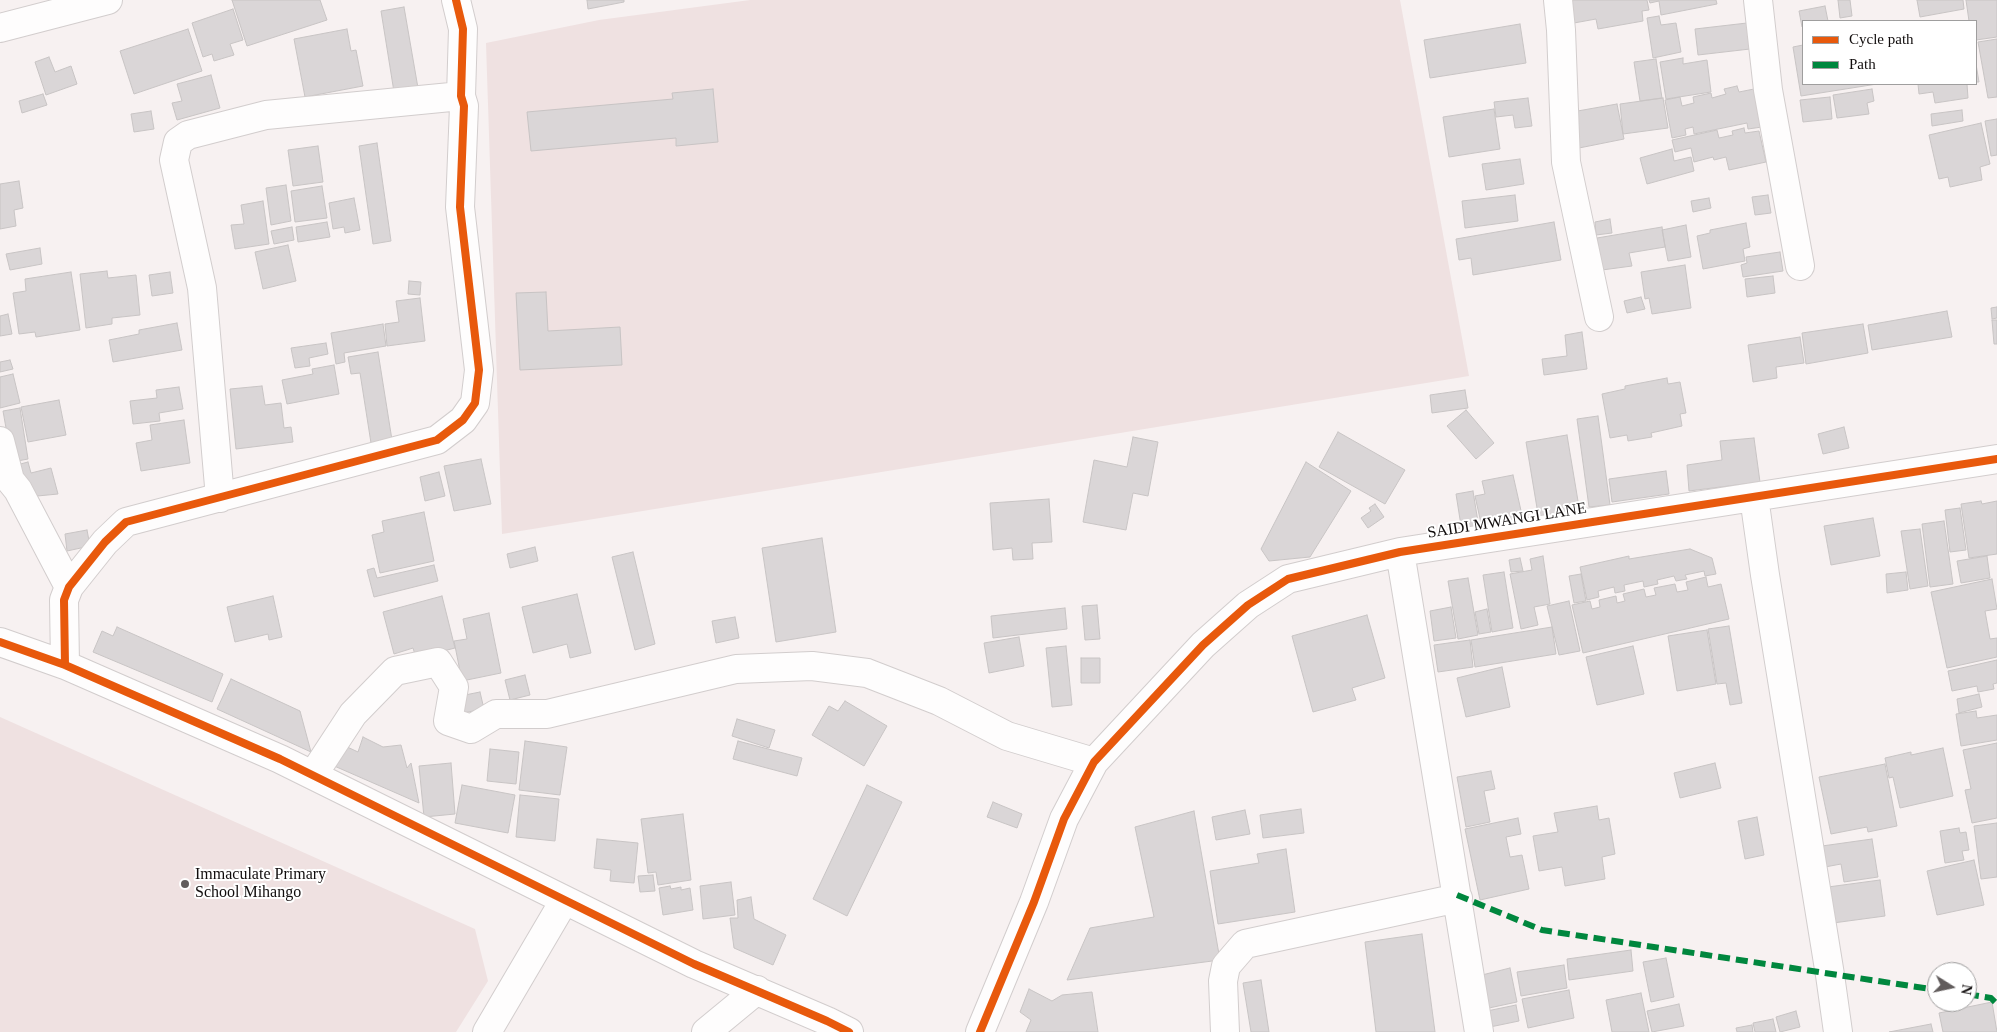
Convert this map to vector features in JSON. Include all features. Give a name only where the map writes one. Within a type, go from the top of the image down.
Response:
[{"type":"street","points":[[0,28],[108,0]]},
{"type":"street","points":[[65,664],[64,600],[69,587],[106,542],[126,522],[437,440],[463,420],[475,402],[478,370],[460,207],[464,106],[461,96],[463,29],[456,0]]},
{"type":"street","points":[[1558,0],[1561,30],[1566,162],[1599,316]]},
{"type":"street","points":[[1758,0],[1768,90],[1800,266]]},
{"type":"street","points":[[220,498],[202,288],[174,160],[178,142],[188,135],[266,115],[461,96]]},
{"type":"street","points":[[0,441],[10,480],[18,490],[69,587]]},
{"type":"street","name":"SAIDI MWANGI LANE","points":[[980,1032],[1034,902],[1064,819],[1094,762],[1203,645],[1248,605],[1288,579],[1400,552],[1997,459]]},
{"type":"street","points":[[1754,497],[1838,1032]]},
{"type":"street","points":[[1400,552],[1479,1032]]},
{"type":"street","points":[[0,642],[65,664],[280,759],[694,964],[757,990],[849,1032]]},
{"type":"street","points":[[313,775],[353,714],[395,671],[438,662],[454,687],[448,721],[471,729],[496,714],[547,714],[736,669],[812,666],[867,673],[939,701],[1007,736],[1094,762]]},
{"type":"street","points":[[1225,1032],[1223,981],[1226,966],[1245,944],[1458,898]]},
{"type":"street","points":[[487,1032],[564,901]]},
{"type":"street","points":[[706,1032],[757,990]]},
{"type":"shaded area","points":[[750,0],[1400,0],[1469,376],[502,534],[486,43],[599,20]]},
{"type":"shaded area","name":"Immaculate Primary School Mihango","points":[[0,717],[475,929],[488,981],[456,1032],[0,1032]]},
{"type":"building","points":[[232,0],[320,0],[327,20],[247,46]]},
{"type":"building","points":[[587,0],[624,0],[624,2],[588,9]]},
{"type":"building","points":[[1570,0],[1647,0],[1649,10],[1642,11],[1643,21],[1598,29],[1596,19],[1574,23]]},
{"type":"building","points":[[1649,0],[1716,0],[1717,4],[1661,15],[1659,1],[1650,3]]},
{"type":"building","points":[[1838,0],[1850,0],[1852,16],[1840,18]]},
{"type":"building","points":[[1917,0],[1963,0],[1964,9],[1920,17]]},
{"type":"building","points":[[1966,0],[1997,0],[1997,37],[1977,40],[1977,20],[1969,20]]},
{"type":"building","points":[[1825,6],[1828,20],[1802,20],[1802,27],[1799,11]]},
{"type":"building","points":[[404,7],[418,88],[394,92],[381,11]]},
{"type":"building","points":[[233,9],[243,40],[230,44],[234,55],[214,61],[212,54],[203,57],[192,23]]},
{"type":"building","points":[[1659,16],[1661,25],[1676,23],[1681,52],[1653,58],[1647,18]]},
{"type":"building","points":[[1747,23],[1750,49],[1698,55],[1695,29]]},
{"type":"building","points":[[1520,24],[1526,63],[1430,78],[1424,40]]},
{"type":"building","points":[[188,29],[202,71],[134,94],[120,51]]},
{"type":"building","points":[[347,29],[351,51],[356,50],[363,86],[305,97],[294,39]]},
{"type":"building","points":[[1997,39],[1997,97],[1988,98],[1978,42]]},
{"type":"building","points":[[1802,45],[1802,85],[1871,85],[1801,96],[1793,47]]},
{"type":"building","points":[[49,57],[55,72],[71,66],[77,84],[46,95],[35,62]]},
{"type":"building","points":[[1683,58],[1683,64],[1707,60],[1711,92],[1666,99],[1660,62]]},
{"type":"building","points":[[1656,59],[1662,98],[1640,101],[1634,62]]},
{"type":"building","points":[[211,75],[220,108],[177,120],[172,103],[182,101],[177,84]]},
{"type":"building","points":[[1918,85],[1967,85],[1968,98],[1935,103],[1933,92],[1919,94]]},
{"type":"building","points":[[1737,86],[1739,92],[1754,89],[1762,127],[1748,129],[1747,123],[1694,134],[1693,127],[1685,129],[1686,135],[1672,138],[1665,100],[1680,97],[1682,106],[1694,103],[1693,97],[1711,93],[1712,98],[1726,94],[1724,89]]},
{"type":"building","points":[[713,89],[718,142],[676,146],[676,138],[531,151],[527,112],[673,99],[672,93]]},
{"type":"building","points":[[1872,89],[1874,101],[1867,103],[1869,114],[1837,118],[1833,95]]},
{"type":"building","points":[[43,94],[47,105],[22,113],[19,101]]},
{"type":"building","points":[[1830,97],[1832,119],[1803,122],[1800,100]]},
{"type":"building","points":[[1528,98],[1532,126],[1515,128],[1513,115],[1496,117],[1494,102]]},
{"type":"building","points":[[1663,98],[1668,128],[1623,134],[1620,104]]},
{"type":"building","points":[[1617,104],[1624,139],[1579,148],[1572,112]]},
{"type":"building","points":[[1494,109],[1500,149],[1449,157],[1443,117]]},
{"type":"building","points":[[1962,110],[1963,121],[1932,126],[1931,114]]},
{"type":"building","points":[[151,111],[154,129],[134,132],[131,114]]},
{"type":"building","points":[[1997,119],[1997,155],[1991,156],[1985,121]]},
{"type":"building","points":[[1981,123],[1990,164],[1980,167],[1982,180],[1950,187],[1948,177],[1939,179],[1929,135]]},
{"type":"building","points":[[1744,128],[1745,133],[1759,131],[1766,162],[1729,170],[1726,157],[1714,160],[1713,157],[1694,162],[1691,148],[1675,152],[1672,140],[1717,130],[1719,138],[1733,135],[1732,131]]},
{"type":"building","points":[[377,143],[391,241],[373,244],[359,146]]},
{"type":"building","points":[[318,146],[323,182],[293,186],[288,150]]},
{"type":"building","points":[[1672,149],[1674,161],[1691,157],[1694,171],[1647,184],[1640,158]]},
{"type":"building","points":[[1520,159],[1524,184],[1486,190],[1482,164]]},
{"type":"building","points":[[19,181],[23,208],[14,210],[16,226],[0,229],[0,184]]},
{"type":"building","points":[[286,185],[291,221],[271,225],[266,188]]},
{"type":"building","points":[[322,186],[327,218],[295,222],[291,191]]},
{"type":"building","points":[[1515,195],[1518,221],[1465,228],[1462,201]]},
{"type":"building","points":[[1768,195],[1771,213],[1755,215],[1752,197]]},
{"type":"building","points":[[354,198],[360,230],[345,233],[344,227],[333,229],[329,203]]},
{"type":"building","points":[[1709,198],[1711,208],[1693,212],[1691,201]]},
{"type":"building","points":[[263,201],[269,244],[235,249],[231,225],[244,224],[241,205]]},
{"type":"building","points":[[1610,219],[1612,233],[1596,235],[1595,222]]},
{"type":"building","points":[[327,222],[330,237],[298,242],[296,227]]},
{"type":"building","points":[[1554,222],[1561,260],[1473,275],[1471,258],[1459,260],[1456,239]]},
{"type":"building","points":[[1746,223],[1750,247],[1743,249],[1745,261],[1703,269],[1697,236],[1710,233],[1710,230]]},
{"type":"building","points":[[1686,225],[1691,257],[1668,261],[1662,230]]},
{"type":"building","points":[[292,227],[294,240],[274,244],[271,231]]},
{"type":"building","points":[[1662,227],[1665,247],[1629,253],[1632,266],[1602,270],[1597,238]]},
{"type":"building","points":[[288,245],[296,281],[263,289],[255,252]]},
{"type":"building","points":[[40,248],[42,264],[10,270],[6,254]]},
{"type":"building","points":[[1780,252],[1783,271],[1743,277],[1741,265],[1747,263],[1746,257]]},
{"type":"building","points":[[1685,265],[1691,308],[1652,314],[1649,298],[1645,299],[1641,272]]},
{"type":"building","points":[[107,271],[108,278],[136,275],[140,315],[112,318],[112,324],[86,328],[80,274]]},
{"type":"building","points":[[71,272],[80,330],[36,337],[35,332],[19,334],[13,293],[26,291],[25,279]]},
{"type":"building","points":[[170,272],[173,293],[152,296],[149,275]]},
{"type":"building","points":[[1773,276],[1775,293],[1747,297],[1745,279]]},
{"type":"building","points":[[409,281],[421,282],[420,295],[408,294]]},
{"type":"building","points":[[546,292],[548,331],[620,327],[622,365],[520,370],[516,293]]},
{"type":"building","points":[[1641,297],[1645,309],[1627,313],[1624,301]]},
{"type":"building","points":[[420,298],[425,341],[387,346],[385,324],[399,322],[396,301]]},
{"type":"building","points":[[1997,307],[1997,318],[1992,319],[1991,308]]},
{"type":"building","points":[[1947,311],[1952,337],[1872,350],[1868,325]]},
{"type":"building","points":[[8,314],[12,334],[0,336],[0,316]]},
{"type":"building","points":[[1992,320],[1997,320],[1997,344],[1994,344]]},
{"type":"building","points":[[177,323],[182,350],[113,362],[109,340],[139,334],[139,330]]},
{"type":"building","points":[[383,324],[386,346],[344,353],[345,362],[336,364],[331,333]]},
{"type":"building","points":[[1863,324],[1868,353],[1806,364],[1802,333]]},
{"type":"building","points":[[1582,332],[1587,369],[1544,375],[1542,359],[1567,356],[1565,335]]},
{"type":"building","points":[[1800,337],[1804,363],[1776,367],[1777,378],[1753,382],[1748,345]]},
{"type":"building","points":[[326,343],[328,354],[309,358],[310,366],[295,368],[291,348]]},
{"type":"building","points":[[378,352],[392,440],[371,443],[360,373],[351,374],[348,357]]},
{"type":"building","points":[[10,360],[13,369],[0,372],[0,362]]},
{"type":"building","points":[[334,365],[339,394],[287,404],[282,380],[313,374],[312,369]]},
{"type":"building","points":[[13,374],[20,403],[0,408],[0,377]]},
{"type":"building","points":[[1667,378],[1668,384],[1680,382],[1686,413],[1680,414],[1682,426],[1651,433],[1652,437],[1628,441],[1627,435],[1610,438],[1602,394],[1625,389],[1625,386]]},
{"type":"building","points":[[262,386],[265,405],[281,403],[284,428],[291,427],[293,442],[236,449],[230,389]]},
{"type":"building","points":[[179,387],[183,409],[159,413],[160,421],[133,424],[130,401],[157,398],[156,390]]},
{"type":"building","points":[[1465,390],[1468,408],[1432,413],[1430,395]]},
{"type":"building","points":[[59,400],[66,435],[28,442],[21,407]]},
{"type":"building","points":[[20,408],[28,459],[12,462],[3,411]]},
{"type":"building","points":[[1466,410],[1494,443],[1476,459],[1447,426]]},
{"type":"building","points":[[1598,416],[1610,505],[1589,507],[1577,419]]},
{"type":"building","points":[[184,420],[190,463],[141,471],[136,443],[152,440],[150,425]]},
{"type":"building","points":[[1844,427],[1849,448],[1823,454],[1818,434]]},
{"type":"building","points":[[1338,432],[1405,470],[1385,504],[1319,467]]},
{"type":"building","points":[[1567,435],[1580,513],[1539,520],[1526,442]]},
{"type":"building","points":[[1133,437],[1158,442],[1148,496],[1133,493],[1126,530],[1083,522],[1094,460],[1127,467]]},
{"type":"building","points":[[1754,438],[1760,482],[1689,491],[1687,465],[1722,460],[1720,441]]},
{"type":"building","points":[[481,459],[491,504],[454,511],[444,466]]},
{"type":"building","points":[[28,462],[31,473],[51,468],[58,494],[27,497],[13,466]]},
{"type":"building","points":[[1306,462],[1351,491],[1310,557],[1269,561],[1261,549]]},
{"type":"building","points":[[1666,471],[1669,494],[1612,502],[1609,479]]},
{"type":"building","points":[[439,472],[445,496],[425,501],[420,477]]},
{"type":"building","points":[[1513,475],[1524,524],[1483,532],[1475,496],[1485,494],[1482,481]]},
{"type":"building","points":[[1473,491],[1479,528],[1462,532],[1456,494]]},
{"type":"building","points":[[1049,499],[1052,542],[1032,543],[1033,559],[1013,560],[1012,548],[993,550],[990,503]]},
{"type":"building","points":[[1981,501],[1982,504],[1997,501],[1997,554],[1969,558],[1961,504]]},
{"type":"building","points":[[1375,504],[1384,517],[1368,528],[1361,518],[1371,511],[1369,508]]},
{"type":"building","points":[[1960,508],[1966,550],[1950,552],[1945,510]]},
{"type":"building","points":[[424,512],[434,561],[380,573],[372,535],[384,532],[382,521]]},
{"type":"building","points":[[1873,518],[1880,556],[1831,565],[1824,526]]},
{"type":"building","points":[[1944,521],[1953,584],[1930,587],[1922,524]]},
{"type":"building","points":[[1920,529],[1928,586],[1910,589],[1901,531]]},
{"type":"building","points":[[87,530],[90,546],[67,551],[65,534]]},
{"type":"building","points":[[822,538],[836,632],[776,642],[762,548]]},
{"type":"building","points":[[535,547],[538,561],[510,568],[507,554]]},
{"type":"building","points":[[1690,549],[1712,558],[1716,574],[1705,576],[1704,571],[1685,575],[1687,579],[1676,581],[1674,576],[1657,580],[1658,584],[1644,587],[1643,581],[1624,585],[1625,591],[1615,593],[1614,587],[1598,591],[1599,597],[1587,600],[1580,567],[1629,556],[1629,559]]},
{"type":"building","points":[[633,552],[655,644],[635,650],[612,557]]},
{"type":"building","points":[[1543,556],[1550,604],[1534,607],[1538,625],[1521,629],[1510,574],[1532,570],[1530,559]]},
{"type":"building","points":[[1987,556],[1990,578],[1961,583],[1957,561]]},
{"type":"building","points":[[1520,558],[1523,571],[1511,572],[1509,560]]},
{"type":"building","points":[[434,565],[438,581],[374,597],[367,570],[374,568],[377,578]]},
{"type":"building","points":[[1504,572],[1513,628],[1492,632],[1483,575]]},
{"type":"building","points":[[1906,572],[1908,590],[1887,593],[1886,574]]},
{"type":"building","points":[[1581,574],[1586,601],[1574,603],[1569,576]]},
{"type":"building","points":[[1706,577],[1708,587],[1721,584],[1729,619],[1583,653],[1572,605],[1590,601],[1592,609],[1600,607],[1599,600],[1616,596],[1617,603],[1625,601],[1623,594],[1644,589],[1646,597],[1656,595],[1654,588],[1675,584],[1677,592],[1688,590],[1686,582]]},
{"type":"building","points":[[1468,578],[1478,635],[1458,639],[1448,581]]},
{"type":"building","points":[[1992,579],[1997,609],[1985,611],[1990,639],[1997,638],[1997,657],[1947,668],[1931,592]]},
{"type":"building","points":[[577,594],[591,653],[570,658],[567,644],[533,653],[522,607]]},
{"type":"building","points":[[273,596],[282,637],[269,640],[268,634],[235,642],[227,607]]},
{"type":"building","points":[[442,596],[455,648],[416,658],[413,648],[394,654],[383,612]]},
{"type":"building","points":[[1569,601],[1580,651],[1559,655],[1547,606]]},
{"type":"building","points":[[1097,605],[1100,639],[1085,640],[1082,606]]},
{"type":"building","points":[[1451,607],[1456,638],[1434,641],[1430,611]]},
{"type":"building","points":[[1065,608],[1067,629],[993,638],[991,616]]},
{"type":"building","points":[[1487,609],[1491,632],[1479,634],[1475,612]]},
{"type":"building","points":[[489,613],[501,673],[462,681],[454,641],[467,639],[463,619]]},
{"type":"building","points":[[1367,615],[1385,678],[1352,688],[1356,700],[1313,712],[1292,636]]},
{"type":"building","points":[[735,617],[739,638],[716,643],[712,621]]},
{"type":"building","points":[[1729,626],[1742,703],[1730,705],[1726,683],[1717,684],[1708,629]]},
{"type":"building","points":[[117,627],[223,674],[212,702],[93,652],[102,631],[113,636]]},
{"type":"building","points":[[1552,627],[1556,654],[1475,667],[1471,640]]},
{"type":"building","points":[[1707,630],[1716,684],[1677,691],[1668,636]]},
{"type":"building","points":[[1019,637],[1024,666],[989,673],[984,643]]},
{"type":"building","points":[[1470,640],[1473,667],[1438,672],[1434,645]]},
{"type":"building","points":[[1066,646],[1072,705],[1052,707],[1046,648]]},
{"type":"building","points":[[1633,646],[1644,694],[1597,705],[1586,657]]},
{"type":"building","points":[[1081,658],[1100,658],[1100,683],[1081,683]]},
{"type":"building","points":[[1997,660],[1997,683],[1993,684],[1994,689],[1978,692],[1977,686],[1952,691],[1948,671]]},
{"type":"building","points":[[1502,667],[1510,707],[1466,717],[1457,678]]},
{"type":"building","points":[[525,675],[530,695],[510,700],[505,680]]},
{"type":"building","points":[[231,679],[300,711],[311,752],[217,709]]},
{"type":"building","points":[[480,692],[484,709],[463,713],[460,696]]},
{"type":"building","points":[[1979,694],[1982,707],[1959,713],[1957,699]]},
{"type":"building","points":[[845,701],[887,726],[864,766],[812,735],[829,706],[838,711]]},
{"type":"building","points":[[1976,711],[1977,718],[1997,715],[1997,740],[1961,746],[1956,714]]},
{"type":"building","points":[[737,719],[775,730],[769,748],[732,736]]},
{"type":"building","points":[[363,737],[383,747],[401,745],[407,768],[411,763],[419,803],[332,765],[343,745],[358,752]]},
{"type":"building","points":[[525,741],[567,747],[560,795],[519,790]]},
{"type":"building","points":[[738,741],[802,758],[797,776],[733,759]]},
{"type":"building","points":[[1997,743],[1997,818],[1972,823],[1965,790],[1971,789],[1963,750]]},
{"type":"building","points":[[1943,748],[1953,796],[1900,808],[1893,777],[1889,778],[1885,758]]},
{"type":"building","points":[[490,749],[519,752],[516,784],[487,781]]},
{"type":"building","points":[[451,763],[455,814],[424,817],[419,766]]},
{"type":"building","points":[[1715,763],[1721,788],[1680,798],[1674,773]]},
{"type":"building","points":[[1885,764],[1897,826],[1868,832],[1867,827],[1831,834],[1819,777]]},
{"type":"building","points":[[1491,771],[1495,789],[1484,791],[1490,822],[1466,827],[1457,777]]},
{"type":"building","points":[[462,785],[515,795],[508,833],[455,823]]},
{"type":"building","points":[[867,785],[902,802],[847,916],[813,899]]},
{"type":"building","points":[[520,795],[559,799],[555,841],[516,837]]},
{"type":"building","points":[[993,802],[1022,814],[1017,828],[987,817]]},
{"type":"building","points":[[1597,806],[1599,820],[1609,818],[1615,854],[1602,857],[1605,879],[1565,886],[1562,867],[1539,871],[1533,836],[1558,832],[1554,813]]},
{"type":"building","points":[[1301,809],[1304,833],[1263,838],[1260,815]]},
{"type":"building","points":[[1245,810],[1250,834],[1216,840],[1212,817]]},
{"type":"building","points":[[1194,811],[1220,960],[1067,980],[1090,928],[1154,917],[1135,827]]},
{"type":"building","points":[[683,814],[691,880],[658,885],[656,872],[648,873],[641,819]]},
{"type":"building","points":[[1757,817],[1764,855],[1745,859],[1738,821]]},
{"type":"building","points":[[1518,818],[1521,834],[1506,837],[1510,857],[1522,855],[1529,889],[1480,900],[1465,829]]},
{"type":"building","points":[[1997,823],[1997,877],[1981,879],[1974,826]]},
{"type":"building","points":[[1959,828],[1960,833],[1966,832],[1969,850],[1962,851],[1964,860],[1945,863],[1940,831]]},
{"type":"building","points":[[597,839],[638,843],[634,883],[610,881],[611,870],[594,868]]},
{"type":"building","points":[[1872,839],[1878,877],[1844,882],[1841,864],[1825,867],[1822,846]]},
{"type":"building","points":[[1286,849],[1295,912],[1218,924],[1210,871],[1259,863],[1257,854]]},
{"type":"building","points":[[1974,860],[1984,905],[1937,915],[1927,871]]},
{"type":"building","points":[[653,875],[655,891],[640,892],[638,876]]},
{"type":"building","points":[[1880,880],[1885,916],[1833,923],[1828,887]]},
{"type":"building","points":[[731,882],[735,915],[703,919],[700,886]]},
{"type":"building","points":[[670,886],[671,889],[681,887],[681,890],[690,888],[693,910],[663,915],[659,888]]},
{"type":"building","points":[[751,897],[754,919],[786,935],[773,965],[734,948],[730,918],[738,918],[737,900]]},
{"type":"building","points":[[1422,934],[1435,1032],[1376,1032],[1365,942]]},
{"type":"building","points":[[1631,950],[1633,971],[1569,980],[1567,959]]},
{"type":"building","points":[[1666,958],[1674,997],[1651,1002],[1643,962]]},
{"type":"building","points":[[1564,965],[1567,988],[1521,996],[1517,972]]},
{"type":"building","points":[[1510,968],[1517,1002],[1489,1008],[1482,975]]},
{"type":"building","points":[[1261,980],[1269,1032],[1251,1032],[1243,983]]},
{"type":"building","points":[[1029,989],[1052,1001],[1062,995],[1092,992],[1098,1032],[1026,1032],[1031,1020],[1020,1012]]},
{"type":"building","points":[[1569,990],[1574,1018],[1528,1028],[1522,999]]},
{"type":"building","points":[[1641,993],[1649,1032],[1612,1032],[1606,1000]]},
{"type":"building","points":[[1992,1002],[1997,1032],[1943,1032],[1939,1013],[1977,1012],[1977,1005]]},
{"type":"building","points":[[1679,1004],[1684,1026],[1652,1032],[1647,1011]]},
{"type":"building","points":[[1516,1005],[1519,1021],[1490,1027],[1487,1011]]},
{"type":"building","points":[[1796,1011],[1800,1027],[1780,1032],[1776,1017]]},
{"type":"building","points":[[1773,1019],[1776,1032],[1755,1032],[1753,1023]]},
{"type":"building","points":[[1931,1024],[1933,1032],[1889,1032]]},
{"type":"building","points":[[1752,1025],[1753,1032],[1737,1032],[1736,1028]]},
{"type":"marked path","points":[[1457,895],[1542,930],[1927,988]]},
{"type":"marked path","points":[[1977,996],[1991,998],[1997,1004]]},
{"type":"cycle path","points":[[65,665],[64,600],[69,587],[105,542],[126,522],[437,440],[463,420],[475,403],[479,370],[460,207],[464,106],[461,96],[463,29],[456,0]]},
{"type":"cycle path","points":[[980,1032],[1034,902],[1064,819],[1094,762],[1203,645],[1248,605],[1288,579],[1400,552],[1997,459]]},
{"type":"cycle path","points":[[0,642],[65,665],[280,759],[694,964],[849,1032]]},
{"type":"place","name":"Immaculate Primary School Mihango","points":[[185,884]]}]
